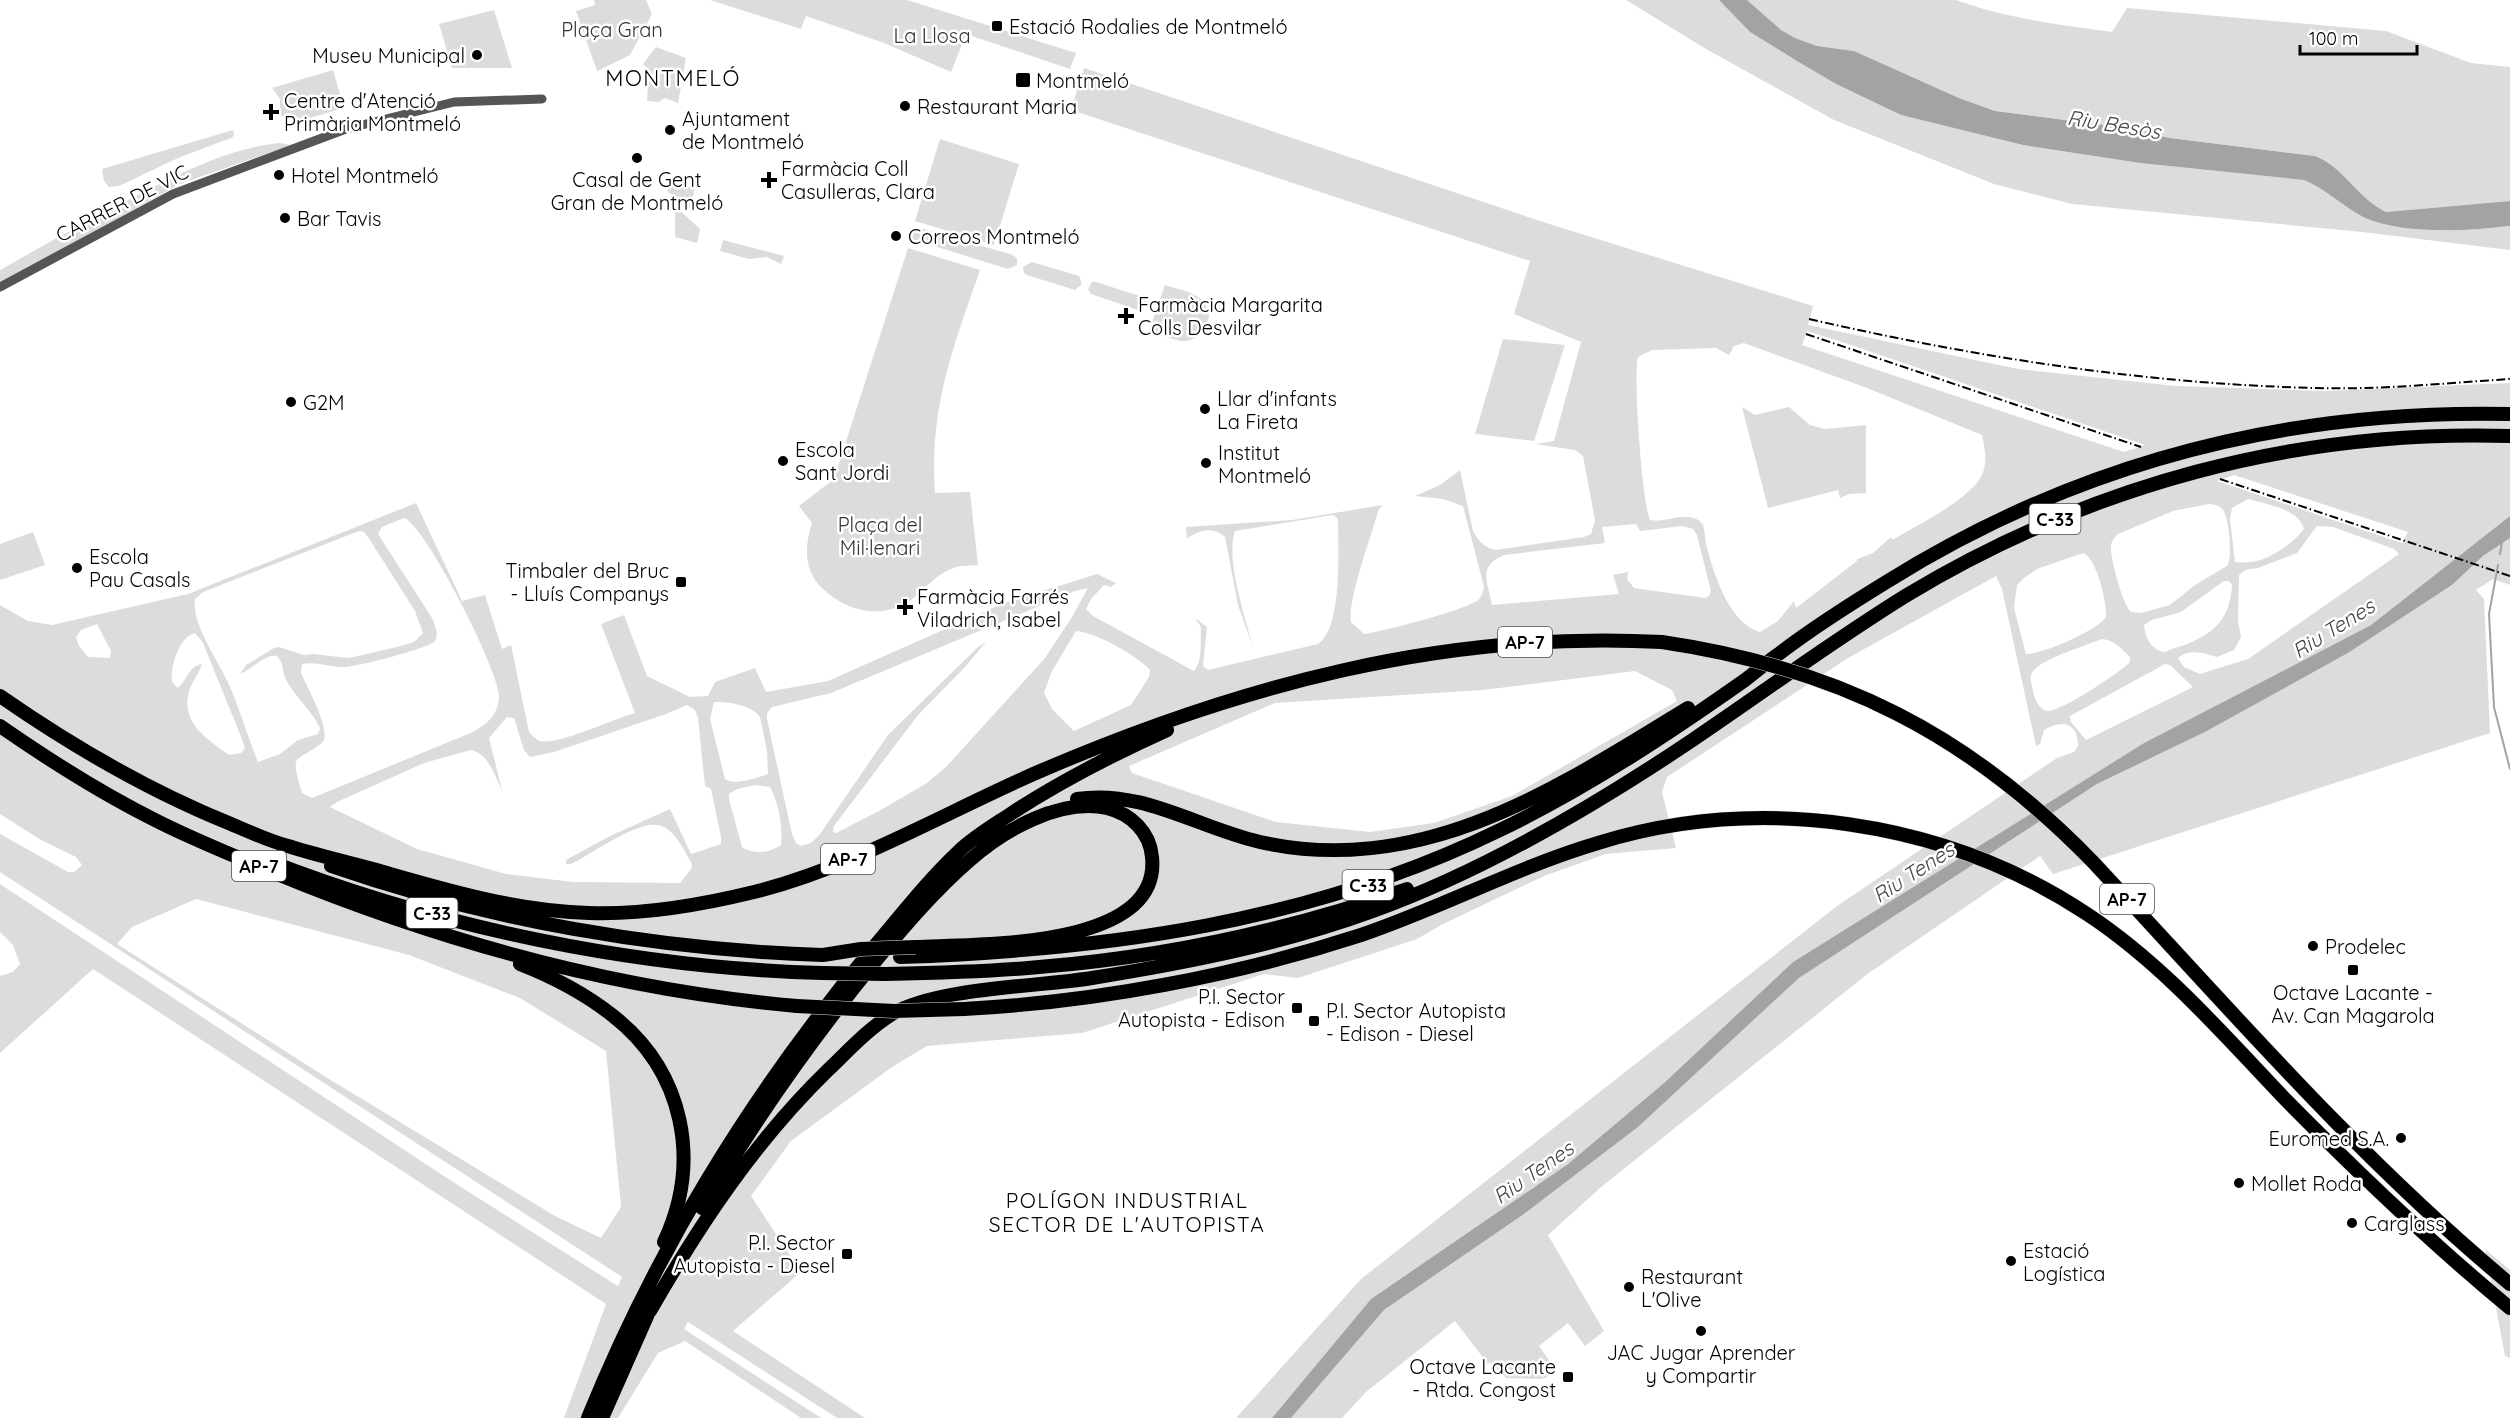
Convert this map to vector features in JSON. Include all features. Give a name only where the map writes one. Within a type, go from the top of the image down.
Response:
[{"type":"highway","name":"C-33","points":[[285,846],[323,863],[369,879],[534,921],[656,940],[746,950],[900,957],[1020,951],[1132,940],[1244,919],[1371,884],[1464,847],[1558,800],[1646,747],[1750,676],[1779,653],[1889,580],[1959,540],[2047,498],[2152,459],[2256,433],[2324,422],[2406,415],[2510,414]]},
{"type":"highway","name":"C-33","points":[[65,768],[233,847],[356,891],[409,907],[539,939],[645,959],[718,968],[885,974],[1060,965],[1145,955],[1240,938],[1285,927],[1378,899],[1520,843],[1589,805],[1659,762],[1852,630],[1912,592],[1983,552],[2071,512],[2143,485],[2187,472],[2284,451],[2402,437],[2510,436]]},
{"type":"highway","name":"AP-7","points":[[0,696],[85,750],[191,808],[285,846],[517,907],[590,914],[692,905],[760,891],[799,878],[891,840],[1037,773],[1180,716],[1303,680],[1389,660],[1468,647],[1585,639],[1662,642],[1740,656],[1805,674],[1856,693],[1921,725],[2008,784],[2087,856],[2334,1122],[2469,1250],[2510,1284]]},
{"type":"highway","points":[[937,874],[991,833],[1015,819],[1057,802],[1102,796],[1137,801],[1234,835],[1305,850],[1353,851],[1420,841],[1447,834],[1516,807],[1540,794],[1635,741],[1747,669],[1779,653]]},
{"type":"highway","points":[[620,1343],[693,1204],[764,1090],[832,996],[959,850],[986,830],[1076,775],[1141,742],[1211,713],[1389,660]]},
{"type":"highway","name":"AP-7","points":[[0,726],[65,768],[154,820],[345,901],[462,940],[601,977],[696,995],[797,1006],[894,1011],[1005,1007],[1101,995],[1209,974],[1305,952],[1365,934],[1566,853],[1620,836],[1664,826],[1707,821],[1773,818],[1856,825],[1916,838],[1969,855],[2018,875],[2061,898],[2104,926],[2151,963],[2368,1182],[2432,1242],[2510,1308]]},
{"type":"highway","points":[[602,1418],[665,1277],[717,1183],[794,1067],[852,990],[903,927],[946,881],[995,841],[1024,824],[1073,808],[1090,806],[1114,810],[1134,821],[1148,839],[1153,869],[1150,881],[1138,900],[1114,918],[1082,931],[1048,938],[916,947],[861,950],[823,955]]},
{"type":"highway","points":[[650,1311],[707,1215],[753,1154],[816,1082],[859,1041],[892,1014],[944,996],[1093,978],[1217,955],[1279,939],[1362,915],[1414,896],[1462,875],[1520,843]]},
{"type":"highway","points":[[462,940],[561,982],[587,997],[624,1025],[640,1042],[660,1071],[681,1124],[684,1175],[669,1232],[632,1312],[588,1418]]},
{"type":"street","name":"CARRER DE VIC","points":[[0,287],[172,194],[346,129],[454,102],[542,99]]},
{"type":"green space","name":"Plaça Gran","points":[[594,0],[646,0],[652,14],[630,55],[597,71],[576,11],[595,5]]},
{"type":"green space","name":"La Llosa","points":[[710,0],[907,0],[1076,53],[1070,69],[966,34],[951,72],[884,43],[806,16],[801,29]]},
{"type":"green space","points":[[1626,0],[1719,0],[1750,32],[1836,84],[1901,115],[2023,145],[2140,163],[2304,180],[2363,217],[2378,223],[2435,230],[2510,226],[2510,250],[2362,232],[2072,204],[1994,184],[1834,120],[1706,49]]},
{"type":"green space","points":[[1747,0],[1956,0],[2013,16],[2112,32],[2127,8],[2386,31],[2471,63],[2510,67],[2510,201],[2386,212],[2367,199],[2334,168],[2315,156],[2170,138],[2118,127],[1995,111],[1959,98],[1854,51],[1817,46],[1795,38],[1781,30]]},
{"type":"green space","points":[[494,10],[512,68],[452,68],[439,24]]},
{"type":"green space","points":[[656,47],[686,58],[678,103],[665,98],[658,102],[647,101],[649,70],[643,64]]},
{"type":"green space","points":[[1084,68],[1543,222],[1813,306],[1808,325],[2018,369],[2175,386],[2324,391],[2510,383],[2510,516],[2371,625],[2144,743],[1793,962],[1664,1083],[1568,1164],[1371,1299],[1272,1418],[1236,1418],[1361,1279],[1837,906],[2057,758],[2074,752],[2078,746],[2075,732],[2072,727],[2063,724],[2057,724],[2044,730],[2040,744],[2036,746],[2002,589],[1996,576],[1848,658],[1667,777],[1662,792],[1676,848],[1606,854],[1544,876],[1443,924],[1417,939],[1298,978],[1264,974],[1082,1033],[927,1046],[892,1067],[791,1141],[751,1196],[801,1272],[733,1331],[865,1418],[837,1418],[688,1322],[684,1329],[821,1418],[801,1418],[685,1341],[658,1353],[618,1418],[564,1418],[606,1304],[93,969],[0,1053],[0,976],[13,972],[20,964],[13,945],[0,932],[0,884],[450,1180],[613,1283],[618,1286],[622,1277],[0,872],[0,834],[68,872],[74,872],[82,865],[76,857],[41,840],[0,814],[0,605],[28,621],[52,625],[188,594],[416,503],[462,601],[485,595],[502,649],[511,645],[529,732],[539,740],[548,741],[572,736],[635,713],[601,624],[624,615],[647,676],[690,697],[708,696],[715,682],[755,668],[766,692],[828,681],[1004,603],[1097,574],[1116,583],[1111,587],[1104,585],[1091,599],[1086,609],[1093,616],[1194,671],[1199,662],[1201,644],[1201,627],[1195,618],[1207,627],[1203,666],[1208,670],[1318,644],[1326,635],[1332,622],[1337,586],[1338,519],[1333,515],[1235,531],[1233,558],[1235,573],[1254,650],[1238,605],[1225,537],[1216,531],[1206,530],[1187,539],[1186,527],[1292,520],[1383,505],[1379,509],[1361,567],[1351,612],[1351,622],[1364,634],[1442,614],[1471,604],[1482,594],[1484,587],[1463,506],[1443,499],[1415,496],[1440,485],[1460,470],[1473,531],[1488,548],[1496,550],[1591,534],[1595,520],[1583,456],[1575,450],[1535,444],[1554,441],[1581,342],[1514,314],[1530,261],[1071,110]],"holes":[[[1807,331],[2145,445],[2124,452],[1802,345]],[[1744,343],[1867,388],[1982,435],[1985,462],[1981,477],[1965,495],[1953,504],[1892,540],[1891,537],[1873,553],[1857,559],[1796,608],[1794,601],[1778,621],[1760,632],[1749,627],[1732,609],[1719,584],[1706,545],[1702,523],[1691,517],[1650,520],[1641,466],[1637,412],[1638,357],[1652,350],[1716,348],[1729,355],[1734,346]],[[2234,475],[2408,532],[2402,543],[2217,481]],[[2248,499],[2281,508],[2301,522],[2304,529],[2279,551],[2264,559],[2235,562],[2230,519],[2232,508]],[[2209,504],[2215,505],[2223,510],[2227,521],[2230,538],[2229,562],[2227,566],[2195,585],[2170,605],[2141,613],[2131,612],[2121,591],[2111,552],[2112,541],[2118,534],[2173,511]],[[404,518],[414,526],[428,545],[460,601],[488,660],[499,697],[491,718],[473,732],[312,798],[302,793],[296,770],[297,760],[323,742],[325,736],[321,718],[301,673],[302,664],[344,667],[392,657],[420,648],[435,641],[437,635],[432,618],[378,534],[382,527]],[[1636,524],[1640,531],[1682,526],[1693,529],[1697,535],[1711,591],[1705,598],[1634,588],[1627,579],[1628,572],[1613,575],[1619,594],[1492,605],[1486,576],[1487,570],[1490,564],[1504,555],[1605,543],[1602,527]],[[2317,526],[2333,527],[2394,549],[2399,554],[2248,659],[2200,674],[2184,667],[2178,658],[2187,653],[2197,652],[2217,657],[2234,650],[2241,637],[2238,621],[2239,575],[2245,570],[2258,568],[2297,553]],[[359,531],[364,532],[368,537],[415,611],[423,633],[414,642],[349,658],[304,655],[279,647],[246,665],[240,674],[268,657],[277,656],[288,683],[320,728],[318,734],[298,740],[280,754],[258,762],[231,689],[202,632],[195,609],[195,599],[203,592]],[[2083,553],[2093,563],[2097,572],[2103,592],[2106,617],[2069,641],[2026,654],[2014,608],[2017,585],[2024,578],[2037,569]],[[2224,581],[2229,581],[2232,585],[2228,606],[2220,622],[2206,634],[2187,644],[2165,652],[2160,651],[2150,643],[2144,625],[2152,620],[2181,612]],[[1088,588],[1045,658],[947,766],[927,783],[879,811],[836,833],[833,832],[834,826],[918,715],[986,642],[978,647],[888,735],[820,834],[811,843],[801,846],[796,843],[792,834],[767,719],[767,713],[772,707],[831,693],[1075,591]],[[97,624],[111,651],[110,658],[88,657],[79,646],[76,637],[81,630]],[[1076,631],[1084,632],[1116,646],[1150,670],[1149,677],[1131,705],[1074,731],[1052,709],[1044,693],[1052,671]],[[195,633],[203,643],[242,739],[245,748],[241,753],[229,755],[196,727],[188,709],[188,698],[202,664],[194,667],[178,688],[172,682],[177,653],[184,640]],[[2102,639],[2121,648],[2130,657],[2130,662],[2077,699],[2055,710],[2045,710],[2038,704],[2035,697],[2031,674],[2048,660]],[[2165,664],[2170,665],[2193,687],[2086,740],[2071,722],[2070,716]],[[1635,671],[1672,690],[1677,701],[1512,796],[1434,823],[1370,832],[1276,822],[1132,773],[1129,766],[1275,703],[1483,690]],[[714,702],[733,703],[751,709],[760,717],[767,751],[768,773],[734,782],[725,779],[710,719]],[[687,705],[695,710],[698,718],[705,786],[711,789],[721,844],[691,854],[670,809],[608,837],[566,860],[566,864],[571,864],[631,831],[643,826],[655,825],[664,827],[673,834],[692,864],[691,869],[680,883],[573,882],[506,874],[417,849],[330,807],[424,763],[471,750],[487,760],[502,790],[489,738],[507,717],[514,718],[524,750],[530,757],[554,752]],[[755,785],[770,787],[780,815],[781,845],[762,852],[742,847],[729,794],[737,789]],[[196,899],[409,955],[520,998],[606,1051],[621,1207],[601,1238],[555,1216],[329,1079],[117,944],[132,927]]]},
{"type":"green space","points":[[333,70],[344,108],[296,122],[280,115],[280,99],[272,88]]},
{"type":"green space","points":[[233,130],[234,136],[231,138],[178,158],[119,186],[109,187],[104,181],[102,169]]},
{"type":"green space","points":[[940,139],[1019,164],[994,245],[915,221]]},
{"type":"green space","points":[[280,143],[291,145],[180,184],[0,283],[0,270],[155,186],[225,156]]},
{"type":"green space","points":[[670,180],[695,188],[690,209],[667,191]]},
{"type":"green space","points":[[675,206],[700,229],[697,243],[675,237]]},
{"type":"green space","points":[[917,227],[1013,255],[1017,259],[1017,265],[1008,269],[915,240],[911,237],[910,232]]},
{"type":"green space","points":[[723,240],[784,256],[781,264],[767,257],[749,259],[720,251]]},
{"type":"green space","name":"Plaça del Mil·lenari","points":[[908,248],[980,270],[945,379],[939,406],[934,462],[935,493],[970,492],[978,565],[957,567],[946,572],[903,605],[879,611],[866,611],[842,603],[831,596],[815,580],[808,565],[807,556],[812,523],[799,506],[834,479]]},
{"type":"green space","points":[[1032,262],[1079,276],[1082,284],[1075,290],[1027,275],[1023,267]]},
{"type":"green space","points":[[1092,282],[1143,297],[1147,305],[1141,311],[1091,294],[1088,289]]},
{"type":"green space","points":[[1165,285],[1191,293],[1201,299],[1208,308],[1208,322],[1205,328],[1201,334],[1189,341],[1181,341],[1149,331]]},
{"type":"green space","points":[[1503,339],[1565,345],[1534,441],[1475,434]]},
{"type":"green space","points":[[1742,407],[1755,415],[1789,407],[1810,425],[1825,429],[1866,425],[1866,493],[1849,494],[1840,498],[1838,490],[1768,508]]},
{"type":"green space","points":[[33,532],[45,565],[0,580],[0,544]]},
{"type":"green space","points":[[2510,538],[2510,585],[2493,579],[2476,590],[2484,599],[2490,733],[2053,874],[2040,856],[1866,975],[1600,1188],[1548,1235],[1604,1331],[1585,1346],[1568,1323],[1539,1346],[1556,1370],[1545,1378],[1539,1379],[1506,1378],[1490,1362],[1488,1364],[1455,1321],[1366,1392],[1342,1418],[1291,1418],[1384,1310],[1524,1214],[1638,1127],[1799,978],[2097,784],[2205,732],[2348,653],[2452,585],[2483,556]]},
{"type":"green space","points":[[2485,1249],[2510,1270],[2510,1358],[2505,1356]]},
{"type":"shaded area","points":[[1719,0],[1747,0],[1781,30],[1795,38],[1817,46],[1854,51],[1959,98],[1995,111],[2118,127],[2170,138],[2315,156],[2334,168],[2367,199],[2386,212],[2510,201],[2510,226],[2455,230],[2396,227],[2363,217],[2304,180],[2140,163],[2023,145],[1901,115],[1836,84],[1750,32]]},
{"type":"shaded area","points":[[2510,516],[2510,538],[2483,556],[2452,585],[2348,653],[2205,732],[2097,784],[1799,978],[1638,1127],[1524,1214],[1384,1310],[1291,1418],[1272,1418],[1371,1299],[1568,1164],[1664,1083],[1793,962],[2144,743],[2371,625]]},
{"type":"waterway","points":[[2500,554],[2502,542]]},
{"type":"waterway","points":[[2498,565],[2489,614],[2494,707],[2510,769]]},
{"type":"railway","points":[[1809,319],[1997,356],[2188,381],[2315,388],[2364,388],[2510,379]]},
{"type":"railway","points":[[1806,334],[2141,447]]},
{"type":"railway","points":[[2220,479],[2510,576]]},
{"type":"place","name":"Estació Rodalies de Montmeló","points":[[997,26]]},
{"type":"place","name":"Museu Municipal","points":[[477,55]]},
{"type":"place","name":"Montmeló","points":[[1023,80]]},
{"type":"place","name":"Restaurant Maria","points":[[905,106]]},
{"type":"place","name":"Centre d'Atenció Primària Montmeló","points":[[271,112]]},
{"type":"place","name":"Ajuntament de Montmeló","points":[[670,130]]},
{"type":"place","name":"Casal de Gent Gran de Montmeló","points":[[637,158]]},
{"type":"place","name":"Hotel Montmeló","points":[[279,175]]},
{"type":"place","name":"Farmàcia Coll Casulleras, Clara","points":[[769,180]]},
{"type":"place","name":"Bar Tavis","points":[[285,218]]},
{"type":"place","name":"Correos Montmeló","points":[[896,236]]},
{"type":"place","name":"Farmàcia Margarita Colls Desvilar","points":[[1126,316]]},
{"type":"place","name":"G2M","points":[[291,402]]},
{"type":"place","name":"Llar d'infants La Fireta","points":[[1205,409]]},
{"type":"place","name":"Escola Sant Jordi","points":[[783,461]]},
{"type":"place","name":"Institut Montmeló","points":[[1206,463]]},
{"type":"place","name":"Escola Pau Casals","points":[[77,568]]},
{"type":"place","name":"Timbaler del Bruc - Lluís Companys","points":[[681,582]]},
{"type":"place","name":"Farmàcia Farrés Viladrich, Isabel","points":[[905,607]]},
{"type":"place","name":"Prodelec","points":[[2313,946]]},
{"type":"place","name":"Octave Lacante - Av. Can Magarola","points":[[2353,970]]},
{"type":"place","name":"P.I. Sector Autopista - Edison","points":[[1297,1008]]},
{"type":"place","name":"P.I. Sector Autopista - Edison - Diesel","points":[[1314,1021]]},
{"type":"place","name":"Euromed S.A.","points":[[2401,1138]]},
{"type":"place","name":"Mollet Roda","points":[[2239,1183]]},
{"type":"place","name":"Carglass","points":[[2352,1223]]},
{"type":"place","name":"P.I. Sector Autopista - Diesel","points":[[847,1254]]},
{"type":"place","name":"Estació Logística","points":[[2011,1261]]},
{"type":"place","name":"Restaurant L'Olive","points":[[1629,1287]]},
{"type":"place","name":"JAC Jugar Aprender y Compartir","points":[[1701,1331]]},
{"type":"place","name":"Octave Lacante - Rtda. Congost","points":[[1568,1377]]},
{"type":"district","name":"MONTMELÓ","points":[[673,78]]},
{"type":"district","name":"POLÍGON INDUSTRIAL SECTOR DE L'AUTOPISTA","points":[[1127,1212]]},
{"type":"water label","name":"Riu Besòs","points":[[2114,124]]},
{"type":"water label","name":"Riu Tenes","points":[[2333,628]]},
{"type":"water label","name":"Riu Tenes","points":[[1913,872]]},
{"type":"water label","name":"Riu Tenes","points":[[1533,1172]]}]
